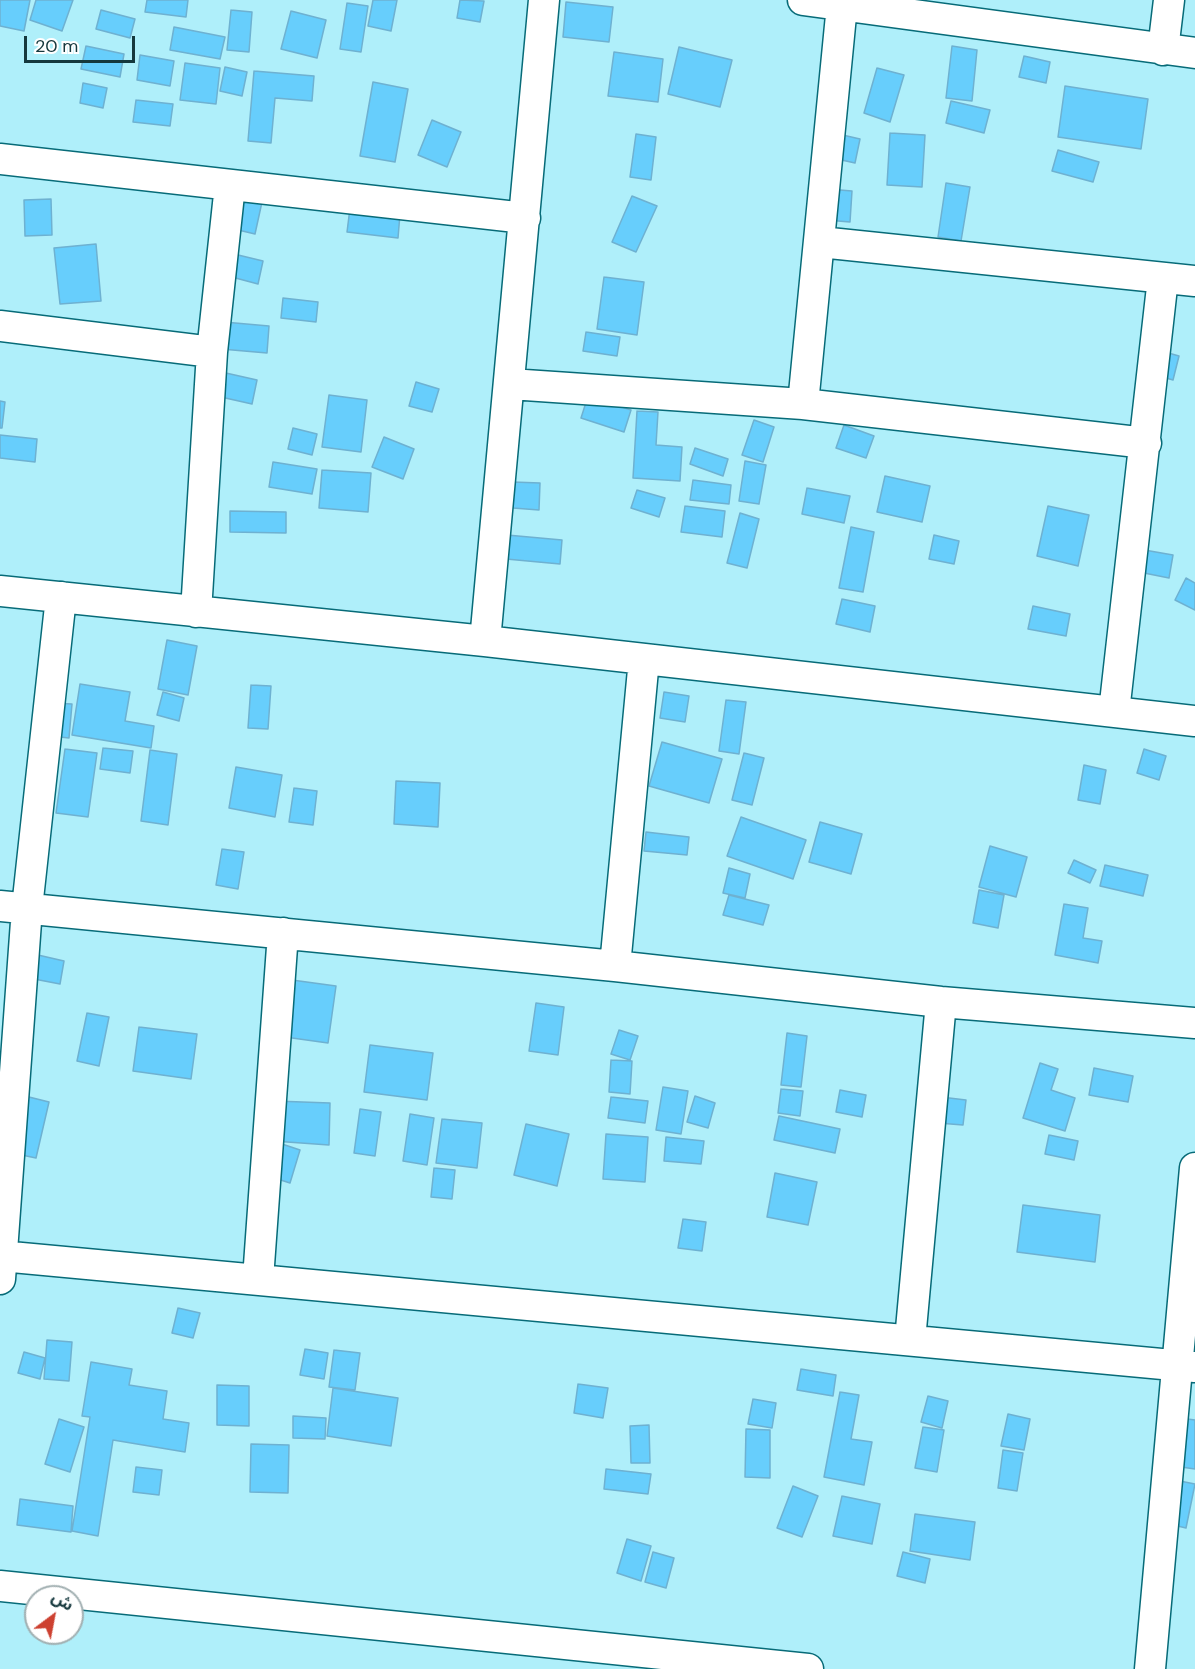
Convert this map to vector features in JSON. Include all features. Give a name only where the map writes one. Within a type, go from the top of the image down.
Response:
[{"type":"street","points":[[485,641],[544,0]]},
{"type":"street","points":[[803,0],[1195,53]]},
{"type":"street","points":[[1163,50],[1169,0]]},
{"type":"street","points":[[803,404],[842,5]]},
{"type":"street","points":[[0,159],[525,218]]},
{"type":"street","points":[[196,612],[212,352],[230,185]]},
{"type":"street","points":[[820,242],[1195,281]]},
{"type":"street","points":[[1114,712],[1163,278]]},
{"type":"street","points":[[0,326],[212,352]]},
{"type":"street","points":[[510,384],[803,404],[1146,443]]},
{"type":"street","points":[[0,591],[485,641],[1195,722]]},
{"type":"street","points":[[61,597],[13,907],[1,1264],[258,1280],[1186,1366]]},
{"type":"street","points":[[615,966],[644,659]]},
{"type":"street","points":[[13,907],[615,966],[941,1002],[1195,1023]]},
{"type":"street","points":[[258,1280],[283,933]]},
{"type":"street","points":[[910,1340],[941,1002]]},
{"type":"street","points":[[1150,1669],[1186,1366],[1195,1168]]},
{"type":"street","points":[[0,1586],[555,1656],[808,1669]]},
{"type":"building","points":[[0,0],[30,0],[24,31],[0,26]]},
{"type":"building","points":[[36,0],[73,0],[62,31],[30,20]]},
{"type":"building","points":[[147,0],[188,0],[186,17],[145,12]]},
{"type":"building","points":[[373,0],[397,0],[391,31],[368,26]]},
{"type":"building","points":[[460,0],[484,1],[480,22],[457,18]]},
{"type":"building","points":[[566,2],[613,7],[609,42],[563,37]]},
{"type":"building","points":[[347,3],[368,6],[361,52],[340,49]]},
{"type":"building","points":[[101,10],[135,19],[130,38],[96,29]]},
{"type":"building","points":[[231,10],[252,12],[249,52],[227,50]]},
{"type":"building","points":[[291,11],[326,20],[317,58],[281,49]]},
{"type":"building","points":[[174,27],[225,37],[220,59],[170,50]]},
{"type":"building","points":[[86,46],[124,54],[120,77],[81,69]]},
{"type":"building","points":[[952,46],[977,50],[972,101],[946,98]]},
{"type":"building","points":[[679,47],[732,60],[720,107],[668,94]]},
{"type":"building","points":[[614,52],[663,59],[658,102],[608,96]]},
{"type":"building","points":[[140,55],[174,61],[170,86],[137,80]]},
{"type":"building","points":[[1024,56],[1050,62],[1046,83],[1019,77]]},
{"type":"building","points":[[185,63],[220,68],[216,104],[180,100]]},
{"type":"building","points":[[225,67],[247,72],[242,96],[220,91]]},
{"type":"building","points":[[877,68],[904,75],[890,122],[864,113]]},
{"type":"building","points":[[254,71],[314,76],[312,101],[275,98],[271,143],[248,141]]},
{"type":"building","points":[[373,82],[408,89],[395,162],[360,156]]},
{"type":"building","points":[[83,83],[107,88],[103,108],[80,103]]},
{"type":"building","points":[[1065,86],[1148,99],[1141,149],[1058,137]]},
{"type":"building","points":[[136,100],[173,104],[170,126],[133,122]]},
{"type":"building","points":[[951,101],[990,110],[984,133],[946,123]]},
{"type":"building","points":[[432,120],[461,132],[447,167],[418,155]]},
{"type":"building","points":[[834,133],[860,139],[855,163],[828,157]]},
{"type":"building","points":[[890,133],[925,135],[922,187],[887,185]]},
{"type":"building","points":[[636,134],[656,137],[651,180],[630,177]]},
{"type":"building","points":[[1058,150],[1099,162],[1093,182],[1052,171]]},
{"type":"building","points":[[946,183],[970,187],[961,241],[938,237]]},
{"type":"building","points":[[828,189],[852,191],[850,222],[826,220]]},
{"type":"building","points":[[632,196],[657,206],[636,252],[612,242]]},
{"type":"building","points":[[241,197],[262,202],[255,234],[234,229]]},
{"type":"building","points":[[51,199],[52,235],[25,236],[24,200]]},
{"type":"building","points":[[350,208],[400,214],[398,238],[347,232]]},
{"type":"building","points":[[96,244],[101,301],[60,304],[54,248]]},
{"type":"building","points":[[234,254],[263,261],[258,284],[228,276]]},
{"type":"building","points":[[604,277],[644,282],[637,335],[597,329]]},
{"type":"building","points":[[283,298],[318,302],[316,322],[281,318]]},
{"type":"building","points":[[224,322],[269,326],[267,353],[221,349]]},
{"type":"building","points":[[586,332],[620,337],[617,356],[583,351]]},
{"type":"building","points":[[1158,350],[1179,356],[1173,380],[1152,374]]},
{"type":"building","points":[[217,371],[257,380],[252,404],[212,395]]},
{"type":"building","points":[[416,382],[439,389],[432,412],[409,406]]},
{"type":"building","points":[[329,395],[367,400],[361,452],[322,447]]},
{"type":"building","points":[[588,396],[631,410],[624,432],[581,418]]},
{"type":"building","points":[[0,401],[5,402],[2,428],[0,428]]},
{"type":"building","points":[[637,411],[658,412],[656,445],[682,447],[680,481],[633,478]]},
{"type":"building","points":[[754,420],[774,427],[763,462],[742,455]]},
{"type":"building","points":[[844,425],[874,436],[866,458],[836,448]]},
{"type":"building","points":[[293,428],[317,434],[312,455],[288,449]]},
{"type":"building","points":[[0,435],[37,439],[35,462],[0,458]]},
{"type":"building","points":[[384,437],[414,449],[403,479],[372,467]]},
{"type":"building","points":[[695,448],[728,459],[723,476],[690,464]]},
{"type":"building","points":[[745,461],[766,465],[759,504],[739,501]]},
{"type":"building","points":[[273,462],[317,469],[312,494],[269,487]]},
{"type":"building","points":[[322,470],[371,473],[368,512],[319,508]]},
{"type":"building","points":[[885,476],[930,486],[922,522],[877,512]]},
{"type":"building","points":[[693,480],[731,485],[729,504],[690,500]]},
{"type":"building","points":[[513,482],[540,483],[539,510],[513,508]]},
{"type":"building","points":[[807,488],[850,496],[844,523],[802,514]]},
{"type":"building","points":[[637,490],[665,498],[659,517],[631,508]]},
{"type":"building","points":[[685,506],[725,511],[722,537],[681,532]]},
{"type":"building","points":[[1048,506],[1089,515],[1078,566],[1037,556]]},
{"type":"building","points":[[230,511],[286,512],[286,533],[230,532]]},
{"type":"building","points":[[740,513],[759,519],[747,568],[727,563]]},
{"type":"building","points":[[851,527],[874,532],[863,592],[839,588]]},
{"type":"building","points":[[507,535],[562,540],[560,564],[506,559]]},
{"type":"building","points":[[934,535],[959,541],[954,564],[929,559]]},
{"type":"building","points":[[1133,548],[1173,555],[1169,578],[1129,570]]},
{"type":"building","points":[[1186,578],[1195,583],[1195,610],[1175,600]]},
{"type":"building","points":[[842,599],[875,606],[870,632],[836,624]]},
{"type":"building","points":[[1033,606],[1070,614],[1066,636],[1028,629]]},
{"type":"building","points":[[167,640],[197,646],[188,695],[158,689]]},
{"type":"building","points":[[80,684],[130,692],[125,721],[154,726],[151,748],[72,735]]},
{"type":"building","points":[[251,685],[271,686],[268,729],[248,728]]},
{"type":"building","points":[[163,692],[184,698],[179,721],[157,715]]},
{"type":"building","points":[[664,692],[689,696],[685,722],[660,718]]},
{"type":"building","points":[[726,700],[746,702],[739,754],[719,751]]},
{"type":"building","points":[[54,703],[72,704],[69,738],[51,736]]},
{"type":"building","points":[[662,742],[722,759],[709,803],[649,786]]},
{"type":"building","points":[[103,748],[133,751],[130,773],[100,769]]},
{"type":"building","points":[[65,749],[97,753],[88,817],[56,813]]},
{"type":"building","points":[[1144,749],[1166,756],[1159,780],[1137,773]]},
{"type":"building","points":[[150,750],[177,754],[168,825],[141,821]]},
{"type":"building","points":[[744,753],[764,758],[752,805],[732,800]]},
{"type":"building","points":[[1084,765],[1106,770],[1100,804],[1078,800]]},
{"type":"building","points":[[236,767],[282,775],[275,817],[229,808]]},
{"type":"building","points":[[396,781],[440,783],[438,827],[394,824]]},
{"type":"building","points":[[294,788],[317,791],[313,825],[289,822]]},
{"type":"building","points":[[741,817],[806,840],[793,879],[727,856]]},
{"type":"building","points":[[820,822],[862,834],[851,874],[809,862]]},
{"type":"building","points":[[646,832],[689,837],[687,855],[644,851]]},
{"type":"building","points":[[990,846],[1027,857],[1016,897],[979,887]]},
{"type":"building","points":[[222,849],[244,852],[238,889],[216,885]]},
{"type":"building","points":[[1074,860],[1096,870],[1090,883],[1068,873]]},
{"type":"building","points":[[1105,865],[1148,875],[1143,896],[1100,886]]},
{"type":"building","points":[[729,868],[750,874],[745,898],[723,893]]},
{"type":"building","points":[[979,890],[1004,895],[998,928],[973,923]]},
{"type":"building","points":[[729,895],[769,905],[763,925],[723,915]]},
{"type":"building","points":[[1064,904],[1088,908],[1083,938],[1102,941],[1098,963],[1055,955]]},
{"type":"building","points":[[38,955],[64,961],[60,984],[34,979]]},
{"type":"building","points":[[292,980],[336,986],[328,1043],[285,1037]]},
{"type":"building","points":[[536,1003],[564,1007],[558,1055],[529,1051]]},
{"type":"building","points":[[87,1013],[109,1017],[99,1066],[77,1061]]},
{"type":"building","points":[[139,1027],[197,1034],[191,1079],[133,1071]]},
{"type":"building","points":[[619,1030],[638,1036],[630,1060],[611,1054]]},
{"type":"building","points":[[787,1033],[807,1036],[801,1087],[781,1085]]},
{"type":"building","points":[[370,1045],[433,1053],[427,1100],[364,1092]]},
{"type":"building","points":[[611,1060],[632,1061],[630,1094],[609,1092]]},
{"type":"building","points":[[1040,1063],[1058,1069],[1051,1090],[1075,1098],[1065,1131],[1023,1118]]},
{"type":"building","points":[[1094,1068],[1133,1076],[1128,1102],[1089,1095]]},
{"type":"building","points":[[663,1087],[688,1091],[681,1134],[656,1130]]},
{"type":"building","points":[[781,1089],[803,1091],[800,1116],[778,1113]]},
{"type":"building","points":[[840,1090],[866,1095],[862,1117],[836,1112]]},
{"type":"building","points":[[25,1096],[49,1102],[36,1158],[12,1153]]},
{"type":"building","points":[[695,1096],[715,1103],[708,1128],[687,1122]]},
{"type":"building","points":[[611,1097],[648,1101],[645,1123],[608,1118]]},
{"type":"building","points":[[941,1097],[966,1100],[963,1125],[938,1123]]},
{"type":"building","points":[[275,1101],[330,1103],[329,1145],[273,1141]]},
{"type":"building","points":[[360,1109],[381,1112],[375,1156],[354,1153]]},
{"type":"building","points":[[410,1114],[434,1118],[427,1165],[403,1161]]},
{"type":"building","points":[[779,1116],[840,1129],[835,1153],[774,1140]]},
{"type":"building","points":[[442,1119],[482,1123],[477,1168],[436,1163]]},
{"type":"building","points":[[526,1124],[569,1134],[557,1186],[514,1175]]},
{"type":"building","points":[[606,1134],[648,1137],[645,1182],[603,1179]]},
{"type":"building","points":[[1049,1135],[1078,1141],[1074,1160],[1045,1154]]},
{"type":"building","points":[[666,1137],[704,1141],[701,1164],[664,1161]]},
{"type":"building","points":[[276,1142],[300,1150],[290,1183],[265,1175]]},
{"type":"building","points":[[434,1168],[455,1170],[452,1199],[431,1197]]},
{"type":"building","points":[[775,1173],[817,1182],[808,1225],[767,1217]]},
{"type":"building","points":[[1023,1205],[1100,1215],[1095,1262],[1017,1252]]},
{"type":"building","points":[[683,1219],[706,1222],[702,1251],[678,1248]]},
{"type":"building","points":[[178,1308],[200,1313],[193,1338],[172,1333]]},
{"type":"building","points":[[47,1340],[72,1342],[69,1381],[44,1379]]},
{"type":"building","points":[[305,1349],[328,1353],[324,1379],[300,1375]]},
{"type":"building","points":[[334,1350],[360,1353],[355,1390],[329,1387]]},
{"type":"building","points":[[24,1352],[45,1358],[40,1379],[18,1373]]},
{"type":"building","points":[[91,1362],[132,1369],[129,1385],[167,1391],[163,1419],[189,1423],[185,1452],[113,1440],[98,1536],[72,1531],[90,1417],[82,1416]]},
{"type":"building","points":[[801,1369],[836,1375],[833,1396],[797,1390]]},
{"type":"building","points":[[578,1384],[608,1388],[603,1418],[574,1413]]},
{"type":"building","points":[[217,1385],[249,1386],[249,1426],[217,1425]]},
{"type":"building","points":[[333,1388],[398,1398],[391,1446],[327,1436]]},
{"type":"building","points":[[840,1392],[859,1395],[851,1439],[872,1442],[864,1485],[824,1477]]},
{"type":"building","points":[[928,1396],[948,1401],[942,1428],[921,1422]]},
{"type":"building","points":[[753,1399],[776,1403],[772,1428],[748,1424]]},
{"type":"building","points":[[1008,1414],[1030,1419],[1024,1450],[1001,1446]]},
{"type":"building","points":[[293,1416],[326,1418],[325,1439],[293,1438]]},
{"type":"building","points":[[1180,1418],[1195,1420],[1195,1469],[1174,1466]]},
{"type":"building","points":[[59,1419],[84,1427],[70,1472],[45,1464]]},
{"type":"building","points":[[649,1425],[650,1463],[631,1463],[630,1426]]},
{"type":"building","points":[[923,1427],[944,1430],[937,1472],[915,1468]]},
{"type":"building","points":[[746,1429],[770,1430],[770,1478],[745,1477]]},
{"type":"building","points":[[251,1444],[289,1445],[288,1493],[250,1492]]},
{"type":"building","points":[[1003,1450],[1023,1453],[1017,1491],[998,1488]]},
{"type":"building","points":[[136,1467],[162,1470],[159,1495],[133,1492]]},
{"type":"building","points":[[606,1469],[651,1474],[648,1494],[604,1489]]},
{"type":"building","points":[[1175,1480],[1195,1484],[1186,1528],[1165,1523]]},
{"type":"building","points":[[793,1486],[818,1496],[802,1537],[777,1528]]},
{"type":"building","points":[[842,1496],[880,1504],[872,1544],[833,1536]]},
{"type":"building","points":[[20,1499],[73,1506],[71,1532],[17,1525]]},
{"type":"building","points":[[915,1514],[975,1522],[970,1560],[910,1551]]},
{"type":"building","points":[[627,1539],[651,1546],[641,1581],[617,1573]]},
{"type":"building","points":[[653,1552],[674,1558],[666,1588],[645,1582]]},
{"type":"building","points":[[903,1552],[930,1559],[925,1583],[897,1576]]}]
